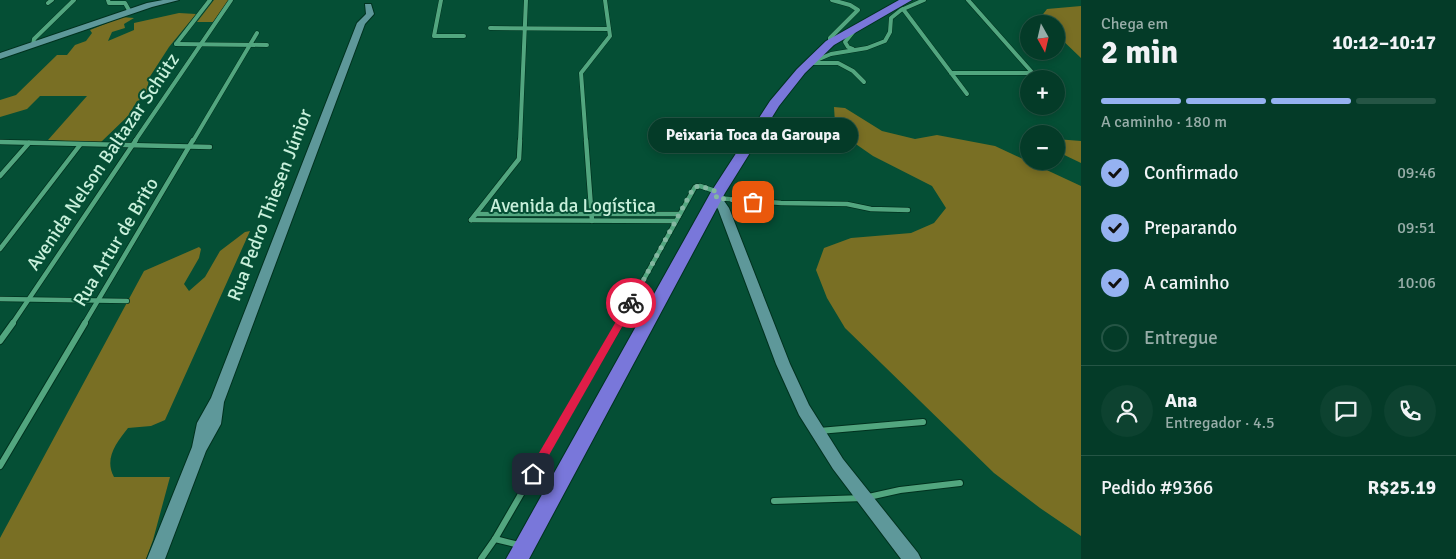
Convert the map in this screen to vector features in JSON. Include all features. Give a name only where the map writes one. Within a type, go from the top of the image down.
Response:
[{"type":"highway","points":[[886,12],[893,0]]},
{"type":"highway","points":[[521,552],[717,195],[774,104],[810,62],[830,43],[886,12],[905,5]]},
{"type":"main road","points":[[0,56],[130,12],[175,0]]},
{"type":"main road","name":"Rua Pedro Thiesen Júnior","points":[[156,559],[365,12]]},
{"type":"main road","points":[[717,195],[786,371],[816,431],[864,498],[912,559]]},
{"type":"street","points":[[33,45],[34,39],[74,0]]},
{"type":"street","points":[[108,0],[110,3],[125,3],[130,12]]},
{"type":"street","points":[[210,0],[176,44],[267,45]]},
{"type":"street","name":"Avenida Nelson Baltazar Schütz","points":[[0,341],[231,0]]},
{"type":"street","points":[[441,0],[434,36],[464,36]]},
{"type":"street","points":[[476,214],[519,159],[526,0]]},
{"type":"street","points":[[592,221],[581,73],[610,36],[605,0]]},
{"type":"street","points":[[830,43],[830,38],[858,11],[850,5],[833,0]]},
{"type":"street","points":[[850,5],[855,0]]},
{"type":"street","points":[[810,62],[854,49],[867,48],[885,41],[890,32],[891,18],[905,5],[924,0]]},
{"type":"street","points":[[968,0],[1030,70]]},
{"type":"street","points":[[905,5],[967,94]]},
{"type":"street","points":[[490,28],[609,29]]},
{"type":"street","points":[[854,29],[854,32],[845,42],[847,46],[854,49]]},
{"type":"street","name":"Rua Artur de Brito","points":[[0,466],[257,33]]},
{"type":"street","points":[[810,62],[820,65],[828,62],[840,64],[856,74],[864,82]]},
{"type":"street","points":[[952,73],[1020,73]]},
{"type":"street","points":[[0,142],[210,147]]},
{"type":"street","points":[[0,176],[29,143]]},
{"type":"street","points":[[0,249],[80,145]]},
{"type":"street","points":[[481,559],[495,539],[655,262],[695,187],[700,186],[717,195],[781,203],[847,204],[871,209],[908,210]]},
{"type":"street","name":"Avenida da Logística","points":[[676,221],[470,220],[476,214],[680,214]]},
{"type":"street","points":[[0,299],[126,301]]},
{"type":"street","points":[[816,431],[923,422]]},
{"type":"street","points":[[774,501],[864,498],[900,490],[960,483]]},
{"type":"street","points":[[495,539],[521,552]]},
{"type":"shaded area","points":[[214,0],[229,0],[213,22],[197,22]]},
{"type":"shaded area","points":[[1081,6],[1081,58],[1065,43],[1065,15],[1042,15],[1047,9]]},
{"type":"shaded area","points":[[179,13],[196,14],[169,47],[149,78],[146,98],[137,101],[128,116],[100,143],[48,140],[87,96],[40,96],[27,109],[0,117],[0,100],[16,95],[57,55],[67,55],[75,45],[86,41],[92,33],[90,30],[122,17],[134,18],[124,24],[125,28],[112,32],[108,41],[134,30],[134,23]]},
{"type":"shaded area","points":[[834,107],[845,108],[882,131],[915,139],[937,135],[995,146],[1020,158],[1020,170],[1047,170],[1081,186],[1081,536],[994,473],[845,328],[827,298],[816,270],[824,248],[851,238],[911,233],[934,223],[946,208],[932,186],[873,156],[850,140],[835,123]]},
{"type":"shaded area","points":[[1065,140],[1081,141],[1081,163],[1065,155]]},
{"type":"shaded area","points":[[250,231],[165,420],[151,426],[128,428],[119,439],[113,451],[110,464],[114,477],[170,477],[146,559],[0,559],[0,538],[144,271],[199,247],[201,249],[199,258],[184,284],[189,291],[205,277],[220,251],[245,232]]},
{"type":"way so far","points":[[631,303],[655,262],[694,187],[700,186],[718,192],[716,198],[753,202]]},
{"type":"place","name":"Peixaria Toca da Garoupa","points":[[753,202]]},
{"type":"route","points":[[533,474],[631,303]]}]
